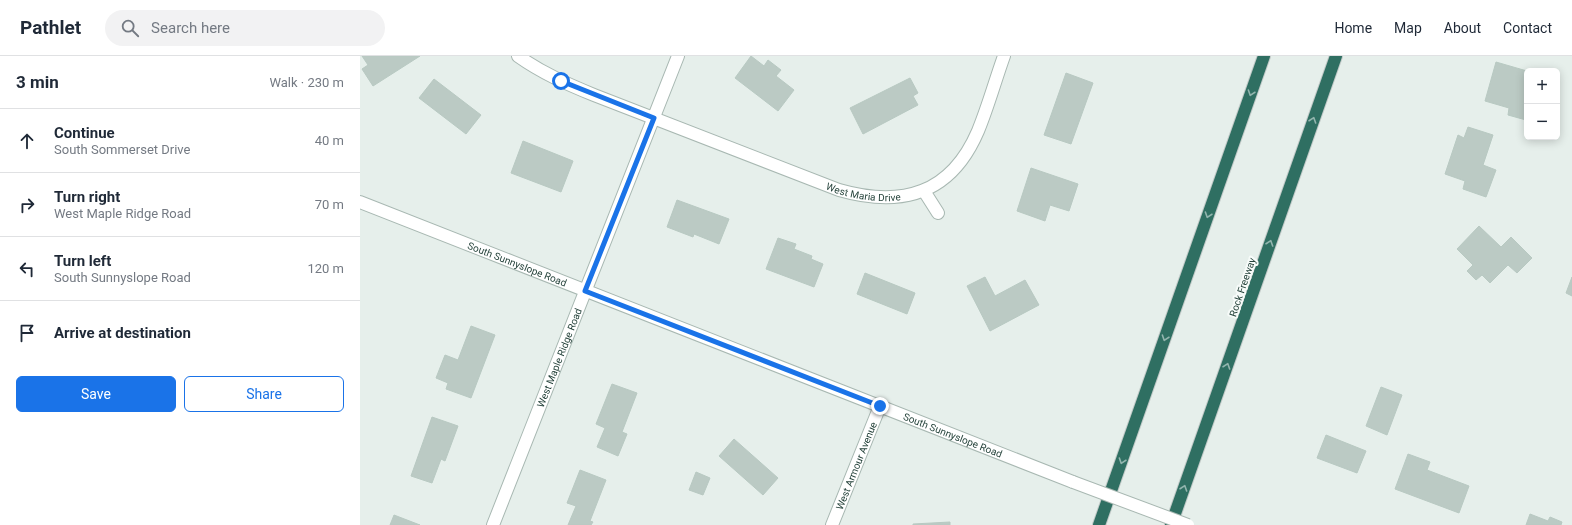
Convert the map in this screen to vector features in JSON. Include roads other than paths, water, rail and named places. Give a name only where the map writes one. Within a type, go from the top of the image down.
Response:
[{"type":"highway","points":[[1100,525],[1264,56]]},
{"type":"highway","name":"Rock Freeway","points":[[1171,525],[1336,56]]},
{"type":"street","name":"West Maria Drive","points":[[518,56],[534,68],[561,81],[654,118],[840,190],[860,196],[884,198],[906,196],[924,191],[943,179],[958,164],[978,131],[1004,56]]},
{"type":"street","name":"West Maple Ridge Road","points":[[493,525],[678,56]]},
{"type":"street","points":[[924,191],[938,213]]},
{"type":"street","name":"South Sunnyslope Road","points":[[360,202],[1073,482],[1188,525]]},
{"type":"street","name":"West Armour Avenue","points":[[832,525],[880,406]]}]
